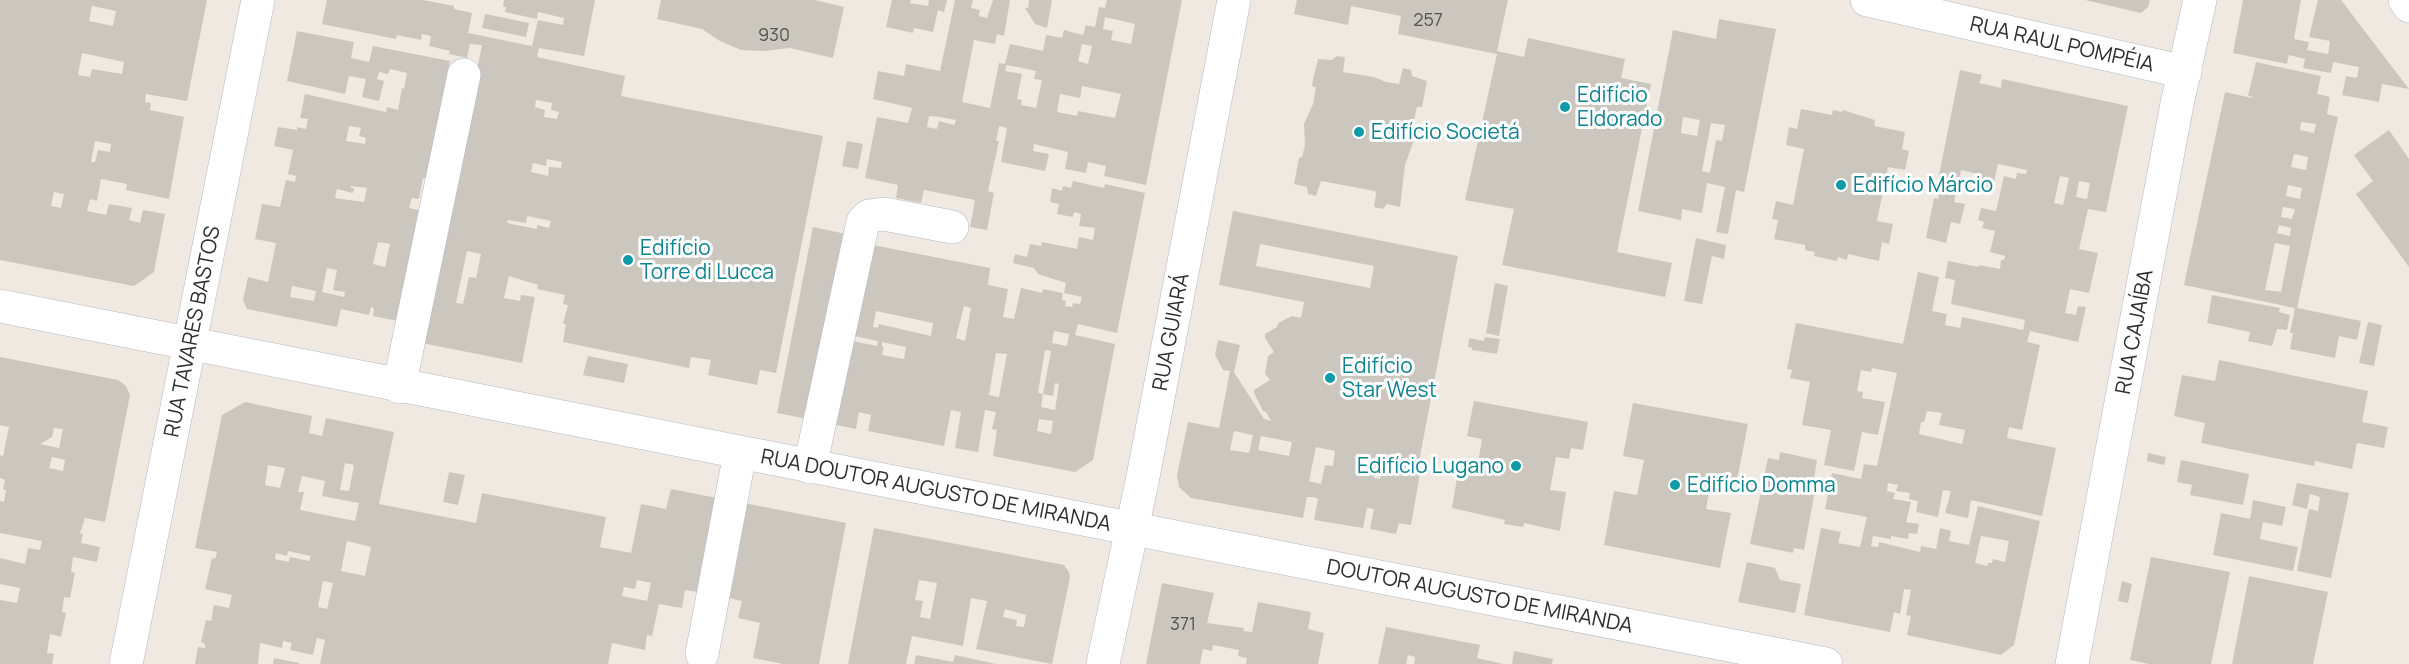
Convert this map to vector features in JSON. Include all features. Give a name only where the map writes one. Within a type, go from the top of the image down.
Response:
[{"type":"street","name":"RUA TAVARES BASTOS","points":[[126,664],[258,0]]},
{"type":"street","name":"RUA GUIARÁ","points":[[1103,664],[1132,527],[1234,0]]},
{"type":"street","name":"RUA RAUL POMPÉIA","points":[[1867,0],[2185,72]]},
{"type":"street","name":"RUA CAJAÍBA","points":[[2072,664],[2200,0]]},
{"type":"street","points":[[2405,0],[2409,6]]},
{"type":"street","points":[[399,387],[464,75]]},
{"type":"street","points":[[810,466],[863,222],[869,216],[884,214],[952,227]]},
{"type":"street","name":"RUA DOUTOR AUGUSTO DE MIRANDA","points":[[0,306],[399,387],[1132,527]]},
{"type":"street","name":"RUA DOUTOR AUGUSTO DE MIRANDA","points":[[702,654],[740,453]]},
{"type":"street","name":"DOUTOR AUGUSTO DE MIRANDA","points":[[1132,527],[1826,664]]},
{"type":"building","points":[[0,0],[207,0],[187,101],[146,94],[145,102],[151,103],[150,110],[184,117],[169,199],[126,190],[127,184],[101,179],[97,201],[90,199],[87,211],[106,215],[109,204],[132,208],[129,220],[140,223],[143,210],[165,214],[154,272],[134,286],[0,260]],"holes":[[[92,6],[116,11],[113,26],[89,21]],[[82,53],[124,62],[122,74],[92,69],[90,77],[78,75]],[[95,141],[111,144],[110,152],[98,150],[95,162],[91,162]],[[54,192],[64,194],[61,208],[51,206]]]},
{"type":"building","points":[[327,0],[423,0],[454,6],[454,9],[472,13],[468,33],[532,46],[538,20],[563,25],[564,18],[538,12],[537,19],[505,12],[504,0],[595,0],[584,56],[539,48],[537,57],[625,76],[621,96],[823,136],[776,373],[760,370],[757,385],[708,375],[711,360],[691,357],[689,368],[563,342],[566,324],[563,324],[568,305],[563,304],[565,295],[537,289],[538,285],[509,276],[504,298],[520,301],[521,295],[535,297],[522,363],[422,343],[482,45],[470,44],[467,58],[429,46],[431,36],[422,34],[421,40],[397,35],[396,39],[322,24]],"holes":[[[536,100],[552,103],[551,110],[559,112],[557,119],[544,117],[545,110],[535,107]],[[547,159],[562,162],[561,168],[549,167],[548,176],[531,172],[533,163],[546,166]],[[527,216],[551,221],[549,228],[537,225],[537,229],[507,223],[508,220],[526,223]],[[467,251],[481,254],[476,278],[469,277],[463,304],[456,303]]]},
{"type":"building","points":[[661,0],[815,0],[844,7],[833,58],[790,48],[765,51],[741,50],[720,41],[702,29],[657,19]]},
{"type":"building","points":[[892,0],[911,0],[910,3],[928,6],[929,0],[947,0],[944,12],[938,10],[933,32],[914,28],[913,33],[886,27]]},
{"type":"building","points":[[955,0],[973,0],[971,8],[980,10],[979,16],[987,18],[993,0],[1010,0],[1004,36],[997,34],[995,44],[974,40],[962,102],[990,108],[999,63],[1005,64],[1010,44],[1043,51],[1046,35],[1062,38],[1064,30],[1083,35],[1086,25],[1095,27],[1099,7],[1105,8],[1107,0],[1182,0],[1146,185],[1104,176],[1106,166],[1088,162],[1086,173],[1065,169],[1068,152],[1034,144],[1033,151],[1049,154],[1045,171],[1001,162],[1007,128],[999,126],[996,141],[999,141],[988,191],[994,193],[987,230],[970,227],[975,200],[924,190],[921,203],[896,198],[898,185],[865,178],[877,117],[908,123],[912,108],[873,99],[878,71],[904,76],[906,64],[940,71]],"holes":[[[1105,17],[1135,24],[1131,44],[1111,40],[1113,31],[1103,29]],[[1082,44],[1092,46],[1088,64],[1078,61]],[[1007,65],[1036,71],[1034,79],[1042,80],[1036,108],[1021,105],[1022,100],[1017,99],[1022,74],[1005,71]],[[1082,86],[1121,94],[1115,118],[1078,111],[1077,116],[1057,112],[1060,94],[1080,98]],[[929,116],[956,120],[954,125],[939,121],[937,129],[927,127]]]},
{"type":"building","points":[[1029,0],[1052,0],[1047,28],[1035,24],[1025,8],[1028,8]]},
{"type":"building","points":[[1297,0],[1508,0],[1497,51],[1524,57],[1528,38],[1625,59],[1621,78],[1651,84],[1617,252],[1672,263],[1665,297],[1502,265],[1514,209],[1465,200],[1497,54],[1398,34],[1401,16],[1351,6],[1348,25],[1294,14]]},
{"type":"building","points":[[2085,0],[2150,0],[2148,7],[2141,13]]},
{"type":"building","points":[[2243,0],[2301,0],[2294,39],[2309,42],[2307,50],[2328,54],[2330,41],[2309,37],[2318,0],[2341,0],[2409,89],[2382,84],[2379,102],[2342,95],[2346,76],[2357,78],[2359,67],[2333,62],[2331,73],[2303,68],[2305,59],[2289,55],[2287,64],[2233,53]]},
{"type":"building","points":[[485,14],[529,23],[526,37],[482,28]]},
{"type":"building","points":[[1719,19],[1776,29],[1744,192],[1736,190],[1728,234],[1716,232],[1725,187],[1707,183],[1702,213],[1682,209],[1681,220],[1638,211],[1673,30],[1716,39]],"holes":[[[1683,117],[1700,120],[1697,136],[1681,133]],[[1711,123],[1725,125],[1722,141],[1716,140],[1710,173],[1702,171]]]},
{"type":"building","points":[[297,31],[354,42],[351,58],[369,62],[373,46],[450,61],[426,178],[423,178],[419,199],[412,198],[409,208],[419,210],[398,321],[373,316],[374,308],[371,307],[369,315],[341,309],[337,327],[247,309],[243,300],[248,277],[268,282],[276,243],[255,239],[262,204],[280,207],[286,180],[295,182],[296,176],[288,174],[293,150],[274,146],[278,127],[306,129],[308,119],[300,118],[305,94],[386,112],[387,107],[398,110],[407,73],[390,69],[388,74],[379,72],[377,79],[384,81],[379,101],[362,97],[366,79],[349,76],[345,94],[287,81]],"holes":[[[349,126],[361,128],[359,136],[366,138],[365,144],[346,141]],[[351,186],[367,188],[364,202],[335,198],[337,189],[353,193],[354,188]],[[378,242],[390,244],[385,267],[373,264]],[[327,268],[337,270],[333,290],[345,292],[344,297],[322,292]],[[292,286],[316,291],[314,301],[290,297]]]},
{"type":"building","name":"Edifício Societá","points":[[1337,56],[1345,57],[1343,72],[1399,84],[1403,68],[1411,70],[1412,76],[1427,81],[1422,107],[1417,107],[1414,120],[1415,137],[1405,165],[1400,207],[1387,204],[1383,209],[1374,207],[1375,191],[1321,181],[1316,196],[1308,194],[1307,187],[1294,184],[1299,158],[1302,157],[1305,145],[1304,124],[1313,104],[1316,87],[1312,84],[1318,59],[1332,60]]},
{"type":"building","points":[[2256,62],[2321,76],[2317,94],[2330,97],[2327,114],[2338,117],[2297,308],[2361,321],[2357,340],[2339,336],[2335,358],[2290,349],[2293,333],[2290,333],[2295,308],[2184,285],[2225,92],[2253,97],[2248,96]],"holes":[[[2301,122],[2316,124],[2314,133],[2300,130]],[[2294,154],[2308,157],[2306,170],[2291,167]],[[2288,185],[2302,188],[2300,199],[2286,196]],[[2283,207],[2295,209],[2292,219],[2281,217]],[[2279,225],[2291,228],[2290,236],[2277,233]],[[2275,243],[2290,246],[2281,292],[2265,290]]]},
{"type":"building","points":[[1960,70],[1982,75],[1979,83],[2001,88],[2002,79],[2128,106],[2106,212],[2088,209],[2079,249],[2098,253],[2089,293],[2070,289],[2065,313],[2076,315],[2078,306],[2086,307],[2078,342],[2030,331],[2027,342],[2040,345],[2022,430],[2009,427],[2007,438],[2056,448],[2042,516],[1971,500],[1968,518],[1945,513],[1951,491],[1943,490],[1938,517],[1916,512],[1918,501],[1909,499],[1910,493],[1896,491],[1898,485],[1888,483],[1887,491],[1895,493],[1893,499],[1911,502],[1906,522],[1919,524],[1917,534],[1909,533],[1908,539],[1873,536],[1871,546],[1878,547],[1879,542],[1920,552],[1921,546],[1936,549],[1940,528],[1951,531],[1949,541],[1969,545],[1978,506],[2040,521],[2014,645],[2001,655],[1907,635],[1911,616],[1906,615],[1911,590],[1904,589],[1900,614],[1894,612],[1890,632],[1804,615],[1821,528],[1841,532],[1838,543],[1860,547],[1867,517],[1825,509],[1832,473],[1861,479],[1864,464],[1877,466],[1897,373],[1872,368],[1871,372],[1861,370],[1857,391],[1863,392],[1862,398],[1885,402],[1878,435],[1862,432],[1854,471],[1824,465],[1831,430],[1802,425],[1810,382],[1790,378],[1792,370],[1787,369],[1796,323],[1903,344],[1918,272],[1939,277],[1932,311],[1947,314],[1945,325],[1960,328],[1962,317],[2023,330],[2025,320],[1951,304],[1955,280],[1945,278],[1948,261],[2000,269],[2001,260],[2004,260],[2005,256],[1990,252],[1995,231],[1982,228],[1984,222],[1978,220],[1981,208],[1996,211],[2004,176],[2016,179],[2017,173],[2026,174],[2027,170],[1998,164],[1992,192],[1979,190],[1982,175],[1961,170],[1954,202],[1965,204],[1960,224],[1951,222],[1946,243],[1926,238],[1934,198],[1938,199],[1940,191],[1936,190]],"holes":[[[2060,176],[2069,178],[2063,205],[2054,203]],[[2079,181],[2090,183],[2087,199],[2076,197]],[[1927,411],[1942,413],[1939,425],[1965,430],[1962,444],[1919,434],[1921,422],[1924,422]],[[1981,536],[2009,541],[2005,562],[1993,559],[1992,563],[1988,563],[1987,566],[1975,563]]]},
{"type":"building","name":"Edifício Márcio","points":[[1801,109],[1832,115],[1833,110],[1842,112],[1843,110],[1875,120],[1874,126],[1905,132],[1902,149],[1909,151],[1905,170],[1888,167],[1877,221],[1893,224],[1889,244],[1882,242],[1879,261],[1848,254],[1847,260],[1838,257],[1837,261],[1814,256],[1815,252],[1805,250],[1805,245],[1774,239],[1778,220],[1772,219],[1776,201],[1793,205],[1804,149],[1786,145],[1789,127],[1797,129]]},
{"type":"building","points":[[2389,130],[2409,159],[2409,267],[2356,194],[2373,181],[2354,155]]},
{"type":"building","points":[[847,141],[863,144],[858,169],[842,166]]},
{"type":"building","points":[[1073,181],[1104,188],[1105,184],[1145,193],[1117,333],[1078,324],[1075,335],[1115,344],[1093,460],[1075,472],[993,456],[997,430],[992,429],[996,412],[985,410],[978,452],[955,448],[961,412],[951,410],[944,446],[868,431],[871,415],[859,412],[856,429],[832,424],[848,340],[877,346],[878,341],[849,335],[868,244],[990,268],[988,285],[1008,289],[1003,317],[1014,319],[1021,288],[1042,293],[1043,289],[1063,293],[1062,300],[1066,301],[1065,306],[1072,307],[1073,303],[1080,304],[1082,297],[1064,293],[1066,283],[1038,274],[1034,268],[1013,263],[1015,254],[1027,257],[1030,244],[1041,246],[1042,242],[1077,249],[1079,237],[1093,240],[1095,228],[1079,226],[1081,214],[1074,212],[1073,217],[1057,214],[1059,204],[1050,202],[1052,188],[1062,191],[1063,186],[1071,188]],"holes":[[[964,306],[971,308],[965,341],[956,338]],[[876,311],[933,323],[931,336],[879,324],[878,328],[873,327]],[[1054,331],[1069,334],[1067,346],[1052,343]],[[882,342],[906,347],[904,359],[882,355],[884,347],[882,347]],[[1045,350],[1051,351],[1043,394],[1038,393]],[[996,353],[1007,354],[999,397],[989,395]],[[1055,383],[1059,384],[1055,410],[1041,407],[1043,394],[1053,396]],[[1039,419],[1053,421],[1051,434],[1037,431]]]},
{"type":"building","points":[[1233,211],[1458,256],[1418,467],[1421,468],[1411,525],[1399,523],[1396,534],[1370,529],[1374,509],[1367,508],[1363,528],[1314,520],[1318,499],[1313,497],[1307,497],[1303,518],[1191,498],[1179,487],[1177,475],[1188,422],[1219,428],[1230,371],[1223,370],[1215,355],[1218,340],[1240,345],[1234,372],[1264,419],[1271,421],[1254,393],[1254,390],[1270,380],[1265,374],[1268,356],[1274,352],[1265,334],[1277,327],[1278,323],[1292,316],[1301,318],[1304,302],[1219,285]],"holes":[[[1260,244],[1374,266],[1370,288],[1256,266]],[[1234,431],[1253,435],[1249,453],[1230,450]],[[1261,436],[1292,442],[1289,456],[1258,450]],[[1316,447],[1335,451],[1333,466],[1325,465],[1321,484],[1309,481]],[[1377,459],[1383,460],[1380,479],[1374,478]]]},
{"type":"building","points":[[813,227],[846,234],[808,419],[777,413]]},
{"type":"building","points":[[1696,238],[1726,245],[1724,259],[1712,256],[1702,304],[1684,301]]},
{"type":"building","points":[[1495,283],[1508,286],[1499,336],[1486,333]]},
{"type":"building","points":[[2212,295],[2280,308],[2279,312],[2290,315],[2287,330],[2277,329],[2272,346],[2248,341],[2250,332],[2207,323]]},
{"type":"building","points":[[2368,322],[2382,325],[2374,366],[2359,363]]},
{"type":"building","points":[[1485,337],[1500,339],[1497,354],[1472,350],[1468,347],[1469,338],[1484,341]]},
{"type":"building","points":[[588,356],[628,364],[624,383],[583,375]]},
{"type":"building","points":[[0,357],[118,380],[126,386],[130,395],[105,522],[85,518],[80,533],[83,534],[81,543],[100,547],[97,562],[73,557],[71,572],[75,573],[70,598],[64,597],[62,612],[66,613],[61,637],[50,634],[47,653],[54,654],[52,664],[0,664],[0,600],[17,603],[20,588],[0,584],[0,558],[25,564],[28,548],[40,550],[42,541],[0,533],[0,501],[4,502],[6,490],[3,489],[5,480],[0,478],[0,455],[3,456],[9,427],[0,425]],"holes":[[[54,428],[63,429],[59,448],[40,444],[52,437]],[[52,457],[65,460],[63,471],[49,468]]]},
{"type":"building","points":[[2219,360],[2368,391],[2362,422],[2388,427],[2384,448],[2357,443],[2352,469],[2315,461],[2314,466],[2201,443],[2205,423],[2174,416],[2182,375],[2215,381]]},
{"type":"building","name":"Edifício Lugano","points":[[1474,401],[1588,422],[1583,450],[1571,448],[1569,459],[1556,457],[1550,490],[1566,492],[1560,531],[1524,523],[1523,527],[1504,524],[1505,520],[1452,508],[1458,472],[1476,475],[1482,439],[1467,436]]},
{"type":"building","points":[[245,402],[312,416],[309,433],[322,436],[326,418],[394,432],[379,504],[476,523],[482,493],[606,517],[600,547],[631,553],[641,504],[666,509],[671,489],[722,499],[703,593],[685,590],[682,608],[659,604],[652,636],[647,635],[645,650],[612,643],[608,664],[320,664],[325,640],[317,638],[313,655],[290,650],[292,643],[283,641],[282,648],[260,643],[258,664],[195,664],[198,647],[205,648],[205,644],[201,642],[206,620],[211,621],[214,605],[229,608],[232,595],[205,589],[212,558],[215,559],[217,552],[195,548],[222,415]],"holes":[[[345,463],[354,465],[349,491],[340,490]],[[268,465],[285,468],[280,488],[265,485]],[[302,476],[325,481],[322,496],[359,503],[355,521],[300,510],[304,492],[298,492]],[[347,541],[371,547],[365,576],[341,571]],[[288,551],[311,556],[309,561],[290,557],[289,562],[275,559],[276,553],[287,556]],[[637,580],[651,583],[647,601],[622,596],[624,587],[635,589]],[[323,581],[333,583],[327,609],[318,607]]]},
{"type":"building","name":"Edifício Domma","points":[[1633,403],[1748,424],[1737,480],[1712,475],[1706,509],[1731,513],[1720,568],[1604,545],[1614,491],[1637,495],[1644,460],[1623,456]]},
{"type":"building","points":[[1780,452],[1817,460],[1814,479],[1817,480],[1804,550],[1794,548],[1793,553],[1750,544],[1768,458],[1779,460]]},
{"type":"building","points":[[2148,453],[2166,457],[2164,465],[2147,461]]},
{"type":"building","points":[[2181,460],[2249,474],[2243,505],[2190,495],[2192,485],[2177,482]]},
{"type":"building","points":[[449,472],[465,475],[458,505],[443,502]]},
{"type":"building","points":[[2297,483],[2349,493],[2331,578],[2297,571],[2309,509],[2318,511],[2320,497],[2310,494],[2307,509],[2292,505]]},
{"type":"building","points":[[2253,500],[2286,507],[2282,526],[2263,522],[2260,539],[2298,547],[2293,571],[2213,555],[2221,513],[2250,519]]},
{"type":"building","points":[[744,503],[846,523],[819,664],[783,664],[753,658],[760,623],[738,618],[742,601],[724,597]]},
{"type":"building","points":[[874,528],[1064,565],[1069,572],[1070,577],[1052,664],[976,649],[987,601],[971,598],[963,646],[912,636],[906,664],[848,664]],"holes":[[[919,580],[937,583],[930,619],[920,617],[923,601],[915,600]],[[1005,609],[1026,615],[1024,627],[1016,626],[1017,620],[1003,617]]]},
{"type":"building","points":[[2151,557],[2230,572],[2211,664],[2149,664],[2130,660]]},
{"type":"building","points":[[1747,562],[1775,568],[1780,580],[1801,584],[1795,613],[1738,602]]},
{"type":"building","points":[[2249,576],[2328,592],[2313,664],[2232,664]]},
{"type":"building","points":[[2122,581],[2132,584],[2128,603],[2118,601]]},
{"type":"building","points":[[1162,583],[1214,593],[1207,623],[1244,628],[1243,631],[1252,632],[1258,602],[1311,612],[1308,629],[1324,633],[1318,664],[1246,664],[1247,658],[1238,656],[1239,650],[1213,645],[1212,651],[1203,649],[1200,664],[1146,664]]},
{"type":"building","points":[[1386,627],[1480,645],[1477,658],[1503,664],[1414,664],[1415,657],[1408,655],[1406,664],[1378,664]]},
{"type":"building","points":[[1514,651],[1553,659],[1552,664],[1512,664]]},
{"type":"building","points":[[916,655],[953,662],[955,655],[996,664],[914,664]]},
{"type":"building","points":[[274,658],[299,663],[299,664],[273,664]]},
{"type":"place","name":"Edifício Eldorado","points":[[1565,107]]},
{"type":"place","name":"Edifício Societá","points":[[1359,132]]},
{"type":"place","name":"Edifício Márcio","points":[[1841,185]]},
{"type":"place","name":"Edifício Torre di Lucca","points":[[628,260]]},
{"type":"place","name":"Edifício Star West","points":[[1330,378]]},
{"type":"place","name":"Edifício Lugano","points":[[1516,466]]},
{"type":"place","name":"Edifício Domma","points":[[1675,485]]}]
